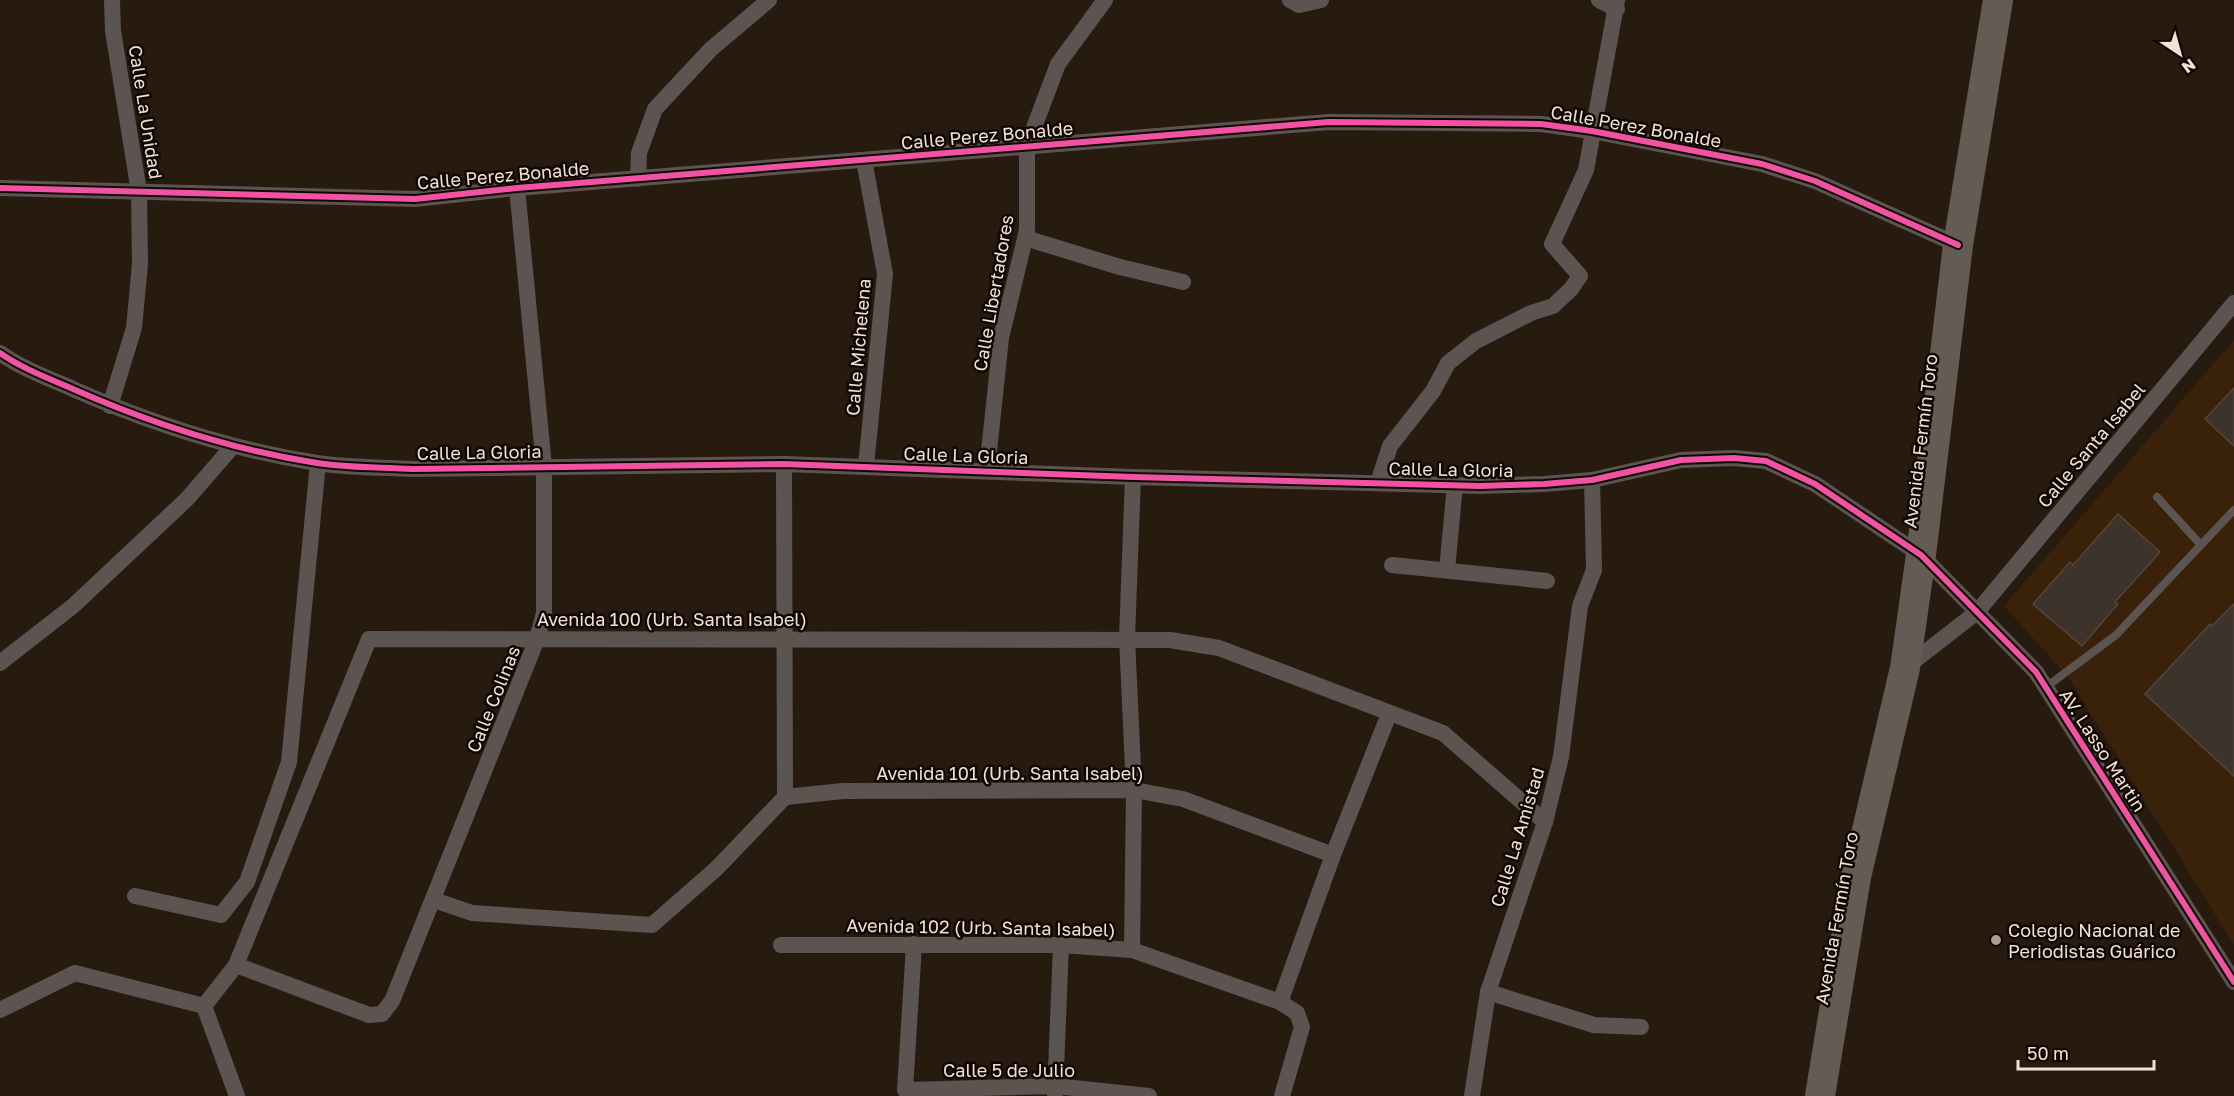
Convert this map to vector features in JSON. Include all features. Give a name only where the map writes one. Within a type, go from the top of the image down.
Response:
[{"type":"highway","name":"Avenida Fermín Toro","points":[[1820,1096],[1857,877],[1905,668],[1921,555],[1958,245],[1998,0]]},
{"type":"street","name":"Calle La Unidad","points":[[110,406],[134,328],[140,264],[139,192],[113,31],[112,0]]},
{"type":"street","points":[[638,178],[639,153],[655,109],[711,49],[769,0]]},
{"type":"street","name":"Calle Libertadores","points":[[987,470],[1001,338],[1027,230],[1027,147],[1058,64],[1105,0]]},
{"type":"street","points":[[1290,0],[1299,4],[1321,0]]},
{"type":"street","points":[[1378,483],[1390,446],[1433,391],[1448,363],[1476,341],[1531,313],[1553,306],[1571,289],[1580,276],[1552,244],[1586,170],[1617,4],[1599,0]]},
{"type":"street","name":"Calle Perez Bonalde","points":[[0,189],[415,199],[517,188],[1329,122],[1541,124],[1592,131],[1762,164],[1815,181],[1958,245]]},
{"type":"street","name":"Calle Michelena","points":[[864,160],[885,274],[866,466]]},
{"type":"street","name":"Calle Colinas","points":[[236,964],[369,1015],[382,1014],[393,1001],[537,639],[544,613],[544,466],[517,188]]},
{"type":"street","points":[[1025,238],[1120,267],[1183,282]]},
{"type":"street","name":"Calle Santa Isabel","points":[[1905,668],[1977,612],[2234,303]]},
{"type":"street","name":"Calle La Gloria","points":[[0,353],[15,364],[110,406],[233,446],[318,463],[413,469],[784,464],[1133,477],[1455,485],[1544,484],[1592,480],[1681,460],[1734,458],[1766,461],[1815,484],[1921,555]]},
{"type":"street","points":[[0,663],[81,599],[187,499],[233,446]]},
{"type":"street","points":[[135,896],[220,915],[247,882],[289,762],[318,463]]},
{"type":"street","points":[[434,900],[472,913],[652,925],[717,868],[785,797],[784,464]]},
{"type":"street","points":[[1132,950],[1134,790],[1127,638],[1133,477]]},
{"type":"street","name":"Calle La Amistad","points":[[1472,1096],[1488,992],[1545,822],[1561,757],[1580,606],[1594,570],[1592,480]]},
{"type":"street","points":[[1448,570],[1455,485]]},
{"type":"street","name":"AV. Lasso Martin","points":[[1921,555],[2036,672],[2234,982]]},
{"type":"street","points":[[1392,565],[1547,581]]},
{"type":"street","name":"Avenida 100 (Urb. Santa Isabel)","points":[[204,1006],[236,964],[369,639],[1127,638],[1170,640],[1219,648],[1443,733],[1545,822]]},
{"type":"street","points":[[1280,1002],[1389,714]]},
{"type":"street","name":"Avenida 101 (Urb. Santa Isabel)","points":[[785,797],[843,791],[1134,790],[1183,799],[1334,855]]},
{"type":"street","name":"Calle 5 de Julio","points":[[914,944],[905,1090],[1055,1091],[1149,1096]]},
{"type":"street","name":"Avenida 102 (Urb. Santa Isabel)","points":[[782,945],[1061,945],[1132,950],[1280,1002],[1297,1013],[1302,1027],[1282,1096]]},
{"type":"street","points":[[1055,1091],[1061,945]]},
{"type":"street","points":[[0,1010],[75,973],[204,1006],[237,1096]]},
{"type":"street","points":[[1488,992],[1594,1025],[1641,1027]]},
{"type":"lane","points":[[2157,497],[2201,545]]},
{"type":"lane","points":[[2046,687],[2116,635],[2234,510]]},
{"type":"shaded area","points":[[2234,340],[2234,945],[2068,677],[2004,606]]},
{"type":"building","points":[[2234,388],[2234,446],[2205,419]]},
{"type":"building","points":[[2118,514],[2160,552],[2115,602],[2118,604],[2082,646],[2033,604],[2070,562],[2073,565]]},
{"type":"building","points":[[2234,604],[2234,776],[2145,694],[2210,624],[2212,626]]},
{"type":"cycle path","points":[[0,188],[415,199],[517,188],[1329,122],[1541,124],[1592,131],[1762,164],[1815,181],[1958,245]]},
{"type":"cycle path","points":[[0,353],[36,373],[162,424],[255,451],[317,463],[353,467],[413,469],[784,464],[1133,477],[1480,486],[1592,480],[1681,460],[1734,458],[1766,461],[1815,484],[1921,555],[2036,672],[2234,982]]},
{"type":"place","name":"Colegio Nacional de Periodistas Guárico","points":[[1996,940]]}]
